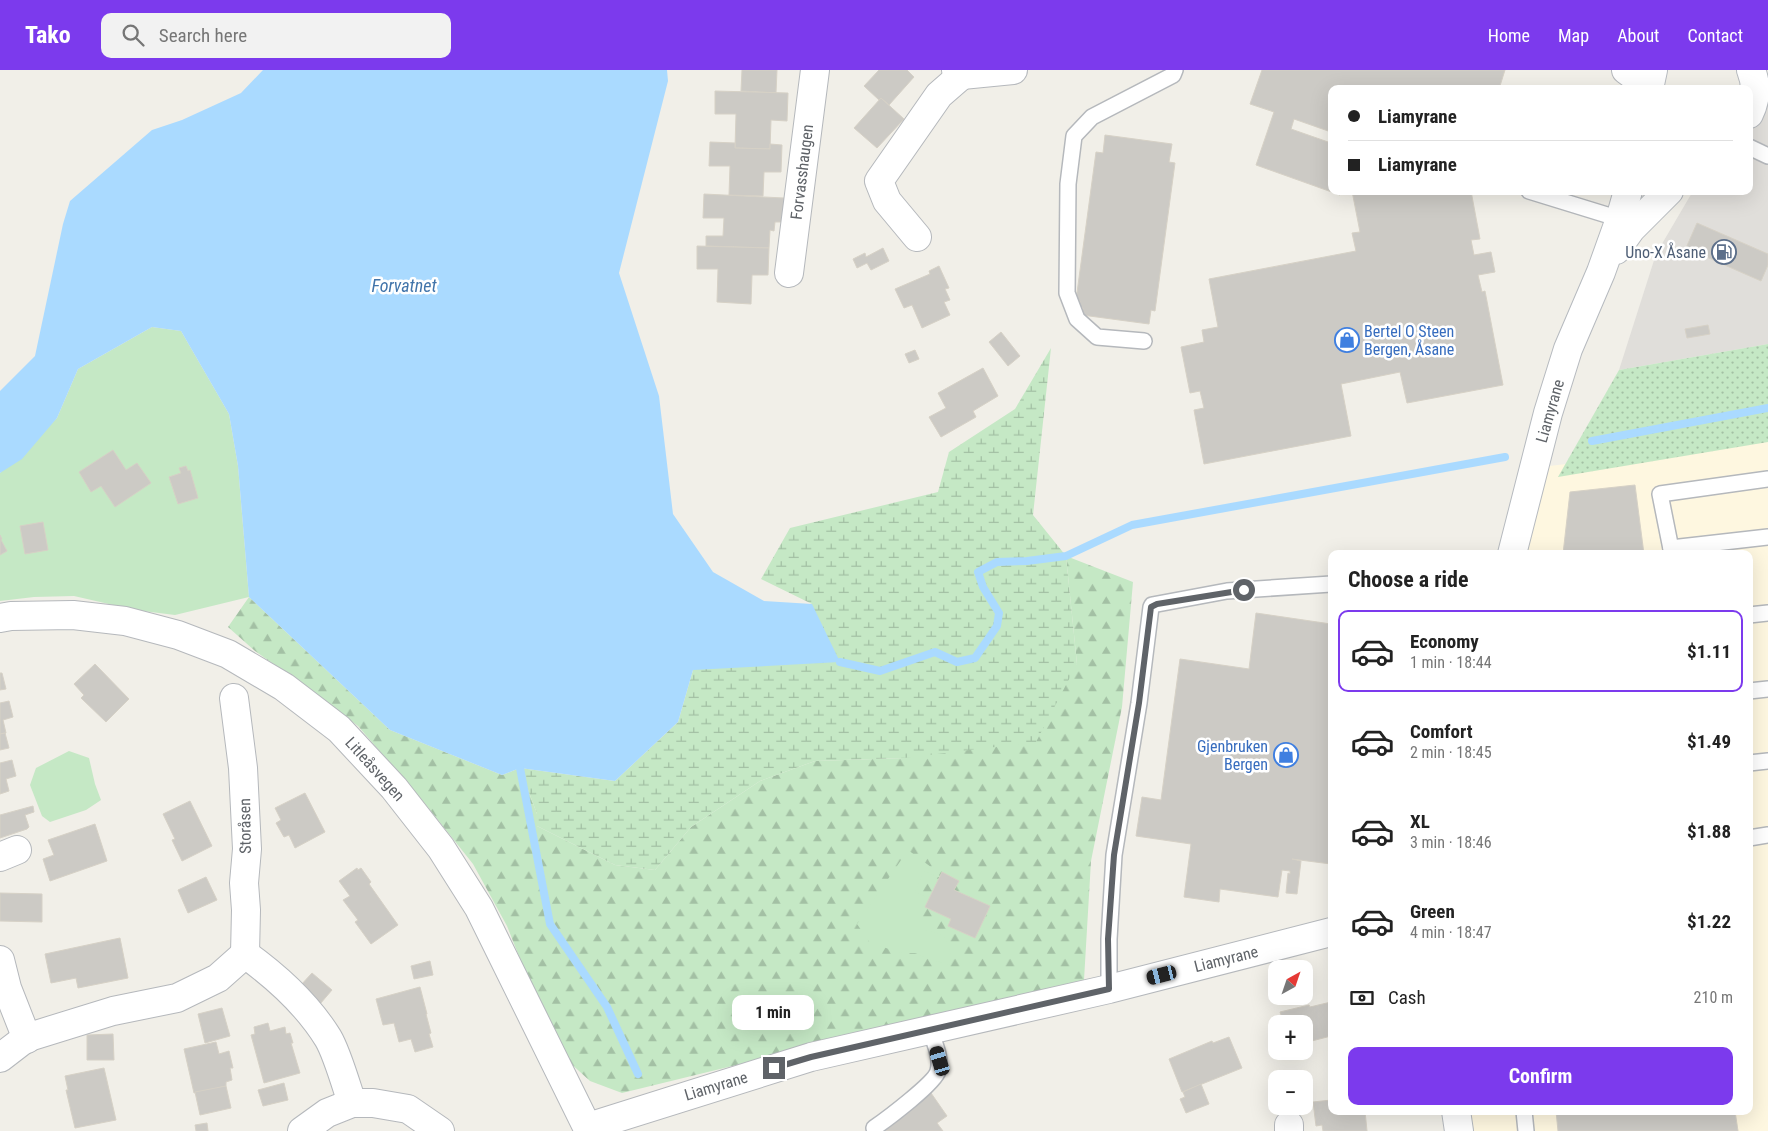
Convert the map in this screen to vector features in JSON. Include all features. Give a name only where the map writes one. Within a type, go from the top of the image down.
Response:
[{"type":"street","name":"Forvasshaugen","points":[[789,273],[815,70]]},
{"type":"street","points":[[917,237],[887,201],[879,181],[939,95],[959,72],[1013,70]]},
{"type":"street","points":[[1626,70],[1651,82]]},
{"type":"street","name":"Liamyrane","points":[[1513,550],[1548,413],[1568,349],[1601,272],[1626,224],[1628,195]]},
{"type":"street","name":"Liamyrane","points":[[1626,224],[1664,195]]},
{"type":"street","name":"Litleåsvegen","points":[[0,618],[11,616],[73,616],[125,621],[178,635],[228,654],[284,687],[339,730],[394,788],[442,848],[479,908],[588,1129]]},
{"type":"street","name":"Storåsen","points":[[234,698],[243,768],[246,849],[244,883],[246,910],[245,954]]},
{"type":"street","name":"Liamyrane","points":[[1285,944],[1328,919]]},
{"type":"street","name":"Liamyrane","points":[[588,1129],[811,1057],[1109,989],[1328,933]]},
{"type":"street","points":[[0,1058],[26,1039],[113,1011],[177,998],[218,978],[245,954],[269,971],[301,1002],[329,1039],[352,1102]]},
{"type":"street","points":[[0,960],[7,988],[26,1039]]},
{"type":"street","points":[[302,1131],[327,1113],[352,1102],[408,1110],[440,1131]]},
{"type":"street","points":[[1457,1115],[1459,1131]]},
{"type":"lane","points":[[1144,341],[1097,337],[1077,320],[1067,292],[1068,184],[1074,136],[1092,117],[1173,75],[1174,70]]},
{"type":"lane","points":[[1753,149],[1768,156]]},
{"type":"lane","points":[[1541,195],[1626,224]]},
{"type":"lane","points":[[1671,550],[1660,494],[1768,479]]},
{"type":"lane","points":[[1678,550],[1768,537]]},
{"type":"lane","points":[[1109,989],[1108,939],[1114,855],[1139,703],[1152,605],[1227,591],[1328,584]]},
{"type":"lane","points":[[1753,615],[1768,613]]},
{"type":"lane","points":[[1753,691],[1768,689]]},
{"type":"lane","points":[[1753,763],[1768,761]]},
{"type":"lane","points":[[1753,837],[1768,835]]},
{"type":"lane","points":[[874,1128],[900,1110],[938,1073],[940,1061],[930,1030]]},
{"type":"lane","points":[[1524,1115],[1526,1131]]},
{"type":"shaded area","points":[[1768,84],[1768,344],[1619,370],[1656,254],[1691,195],[1753,195],[1753,102]]},
{"type":"shaded area","points":[[1768,440],[1768,1131],[1458,1131],[1456,1115],[1753,1115],[1753,550],[1521,550],[1541,467]]},
{"type":"green space","points":[[152,327],[181,331],[229,414],[238,466],[249,597],[175,615],[135,610],[74,596],[34,597],[0,601],[0,473],[57,418],[78,369]]},
{"type":"green space","points":[[1768,344],[1768,442],[1558,477],[1619,370]]},
{"type":"green space","points":[[1051,348],[1033,515],[1066,556],[1077,664],[1036,742],[904,758],[815,761],[760,781],[691,827],[655,870],[615,865],[537,826],[537,814],[520,768],[615,781],[678,722],[693,670],[812,604],[761,579],[790,528],[938,492],[949,452],[1015,409]]},
{"type":"green space","points":[[1066,556],[1133,582],[1122,707],[1091,861],[1084,980],[622,1093],[590,1081],[568,1061],[545,1022],[507,926],[473,864],[426,805],[358,726],[255,651],[228,627],[249,597],[390,730],[502,775],[520,768],[537,814],[537,826],[615,865],[655,870],[691,827],[760,781],[815,761],[904,758],[1077,664]]},
{"type":"green space","points":[[69,751],[89,758],[101,800],[86,810],[50,822],[42,816],[30,785],[36,768]]},
{"type":"green space","points":[[908,850],[931,867],[943,879],[924,871],[915,892],[927,897],[919,920],[923,930],[938,933],[946,940],[950,950],[951,965],[915,953],[902,953],[870,943],[857,924]]},
{"type":"water","name":"Forvatnet","points":[[263,70],[667,70],[668,81],[619,273],[659,396],[673,514],[713,572],[764,601],[812,604],[840,662],[693,670],[678,722],[615,781],[520,768],[502,775],[390,730],[249,597],[238,466],[229,414],[181,331],[152,327],[78,369],[57,418],[22,459],[0,473],[0,391],[35,356],[63,224],[70,201],[152,130],[182,120],[241,93]]},
{"type":"building","points":[[742,70],[777,70],[776,93],[741,91]]},
{"type":"building","points":[[879,70],[907,70],[914,77],[889,105],[881,98],[879,100],[864,86]]},
{"type":"building","points":[[1262,70],[1505,70],[1500,85],[1328,85],[1328,131],[1294,119],[1291,129],[1328,142],[1328,191],[1256,165],[1274,112],[1250,104]]},
{"type":"building","points":[[715,91],[788,93],[787,121],[771,120],[770,149],[735,148],[736,114],[715,114]]},
{"type":"building","points":[[881,98],[904,119],[877,148],[854,128]]},
{"type":"building","points":[[1105,135],[1172,144],[1169,162],[1175,163],[1155,311],[1151,310],[1149,324],[1082,315],[1083,308],[1079,307],[1080,301],[1076,300],[1096,152],[1103,153]]},
{"type":"building","points":[[710,142],[735,143],[735,148],[770,149],[770,144],[782,145],[781,172],[764,172],[763,196],[729,195],[730,166],[709,166]]},
{"type":"building","points":[[704,194],[784,198],[784,222],[775,222],[774,231],[770,230],[769,248],[706,246],[706,236],[723,236],[724,218],[703,218]]},
{"type":"building","points":[[1353,195],[1472,195],[1480,239],[1471,240],[1474,255],[1491,252],[1495,272],[1478,275],[1482,292],[1485,291],[1503,385],[1407,403],[1400,372],[1341,384],[1351,436],[1204,464],[1194,410],[1204,408],[1200,391],[1190,393],[1181,347],[1204,342],[1202,330],[1218,327],[1209,279],[1356,251],[1352,233],[1360,232]]},
{"type":"building","points":[[1697,223],[1768,254],[1768,265],[1761,281],[1686,248]]},
{"type":"building","points":[[697,246],[769,248],[768,275],[752,275],[751,304],[717,302],[718,269],[697,269]]},
{"type":"building","points":[[883,248],[889,261],[871,270],[867,263],[857,268],[853,259],[865,253],[866,257]]},
{"type":"building","points":[[939,266],[949,288],[945,289],[950,300],[944,302],[950,315],[922,328],[912,305],[904,308],[895,289],[930,274],[929,271]]},
{"type":"building","points":[[1708,325],[1710,334],[1687,338],[1685,329]]},
{"type":"building","points":[[1001,332],[1020,356],[1008,366],[989,342]]},
{"type":"building","points":[[915,350],[919,359],[909,363],[905,354]]},
{"type":"building","points":[[983,368],[998,396],[973,411],[976,417],[941,437],[929,417],[946,408],[938,393]]},
{"type":"building","points":[[113,450],[126,470],[137,463],[151,483],[115,507],[101,486],[91,492],[79,472]]},
{"type":"building","points":[[186,466],[188,471],[190,470],[198,498],[178,504],[169,477],[181,473],[179,468]]},
{"type":"building","points":[[1635,485],[1643,550],[1563,550],[1570,492]]},
{"type":"building","points":[[43,522],[48,550],[25,554],[20,526]]},
{"type":"building","points":[[0,535],[7,551],[0,555]]},
{"type":"building","points":[[1256,613],[1328,624],[1328,864],[1292,859],[1301,861],[1297,894],[1286,893],[1288,873],[1290,874],[1290,871],[1282,870],[1278,897],[1220,889],[1219,902],[1184,897],[1191,844],[1136,836],[1142,797],[1161,800],[1180,659],[1249,669]]},
{"type":"building","points":[[95,664],[129,699],[106,722],[81,698],[84,695],[74,684]]},
{"type":"building","points":[[0,673],[2,673],[6,689],[0,690]]},
{"type":"building","points":[[9,701],[13,717],[3,720],[6,733],[0,734],[0,703]]},
{"type":"building","points":[[5,733],[9,748],[0,750],[0,734]]},
{"type":"building","points":[[12,760],[16,776],[6,779],[9,791],[0,794],[0,763]]},
{"type":"building","points":[[305,793],[325,832],[295,848],[289,835],[284,837],[276,823],[281,820],[275,808]]},
{"type":"building","points":[[190,801],[212,846],[182,861],[172,840],[175,839],[163,814]]},
{"type":"building","points":[[33,806],[34,812],[25,815],[29,827],[27,829],[0,838],[0,815]]},
{"type":"building","points":[[95,824],[107,861],[50,881],[43,859],[54,855],[48,840]]},
{"type":"building","points":[[357,868],[358,870],[361,868],[371,882],[369,884],[398,925],[371,944],[355,922],[358,920],[343,900],[350,896],[339,881]]},
{"type":"building","points":[[942,872],[959,881],[954,890],[990,906],[975,938],[948,926],[951,919],[925,907]]},
{"type":"building","points":[[206,877],[217,900],[188,913],[178,890]]},
{"type":"building","points":[[0,893],[42,894],[42,922],[0,921]]},
{"type":"building","points":[[120,938],[128,978],[78,988],[76,978],[51,983],[45,954]]},
{"type":"building","points":[[430,961],[433,975],[414,979],[411,966]]},
{"type":"building","points":[[312,973],[332,990],[320,1004],[300,986]]},
{"type":"building","points":[[420,987],[433,1047],[415,1052],[411,1039],[399,1042],[394,1023],[383,1025],[376,999]]},
{"type":"building","points":[[1328,1003],[1328,1037],[1313,1041],[1313,1015],[1281,1015],[1280,1012],[1309,1005],[1310,1007]]},
{"type":"building","points":[[222,1008],[230,1036],[205,1043],[198,1014]]},
{"type":"building","points":[[268,1023],[270,1031],[285,1027],[286,1034],[290,1033],[300,1073],[264,1083],[251,1035],[255,1034],[254,1027]]},
{"type":"building","points":[[113,1034],[114,1060],[87,1060],[87,1035]]},
{"type":"building","points":[[1229,1037],[1242,1068],[1182,1092],[1169,1059],[1212,1041],[1213,1043]]},
{"type":"building","points":[[216,1042],[219,1054],[229,1051],[233,1068],[230,1068],[232,1080],[226,1082],[226,1086],[194,1093],[184,1049]]},
{"type":"building","points":[[104,1068],[116,1120],[75,1128],[66,1090],[68,1090],[65,1076]]},
{"type":"building","points":[[284,1083],[288,1100],[263,1106],[258,1090]]},
{"type":"building","points":[[1201,1084],[1209,1104],[1186,1113],[1180,1099],[1185,1097],[1183,1092]]},
{"type":"building","points":[[226,1086],[231,1108],[200,1115],[195,1092]]},
{"type":"building","points":[[931,1093],[947,1116],[937,1123],[943,1131],[881,1130]]},
{"type":"building","points":[[1328,1100],[1328,1115],[1365,1115],[1367,1131],[1323,1131],[1322,1125],[1316,1126],[1313,1102]]},
{"type":"building","points":[[1556,1115],[1736,1115],[1738,1131],[1558,1131]]},
{"type":"building","points":[[207,1123],[208,1131],[196,1131],[195,1125]]},
{"type":"waterway","points":[[1592,441],[1768,408]]},
{"type":"waterway","points":[[840,662],[880,671],[935,652],[957,662],[975,658],[997,626],[999,613],[983,587],[978,572],[997,562],[1027,561],[1066,556],[1132,525],[1505,457]]},
{"type":"waterway","points":[[520,768],[550,924],[607,1007],[638,1074]]},
{"type":"place","name":"Uno-X Åsane","points":[[1724,252]]},
{"type":"place","name":"Bertel O Steen Bergen, Åsane","points":[[1347,340]]},
{"type":"place","name":"Gjenbruken Bergen","points":[[1286,755]]},
{"type":"route","points":[[774,1068],[811,1057],[1109,989],[1108,939],[1114,855],[1139,703],[1151,607],[1152,605],[1227,591],[1244,590]]}]
